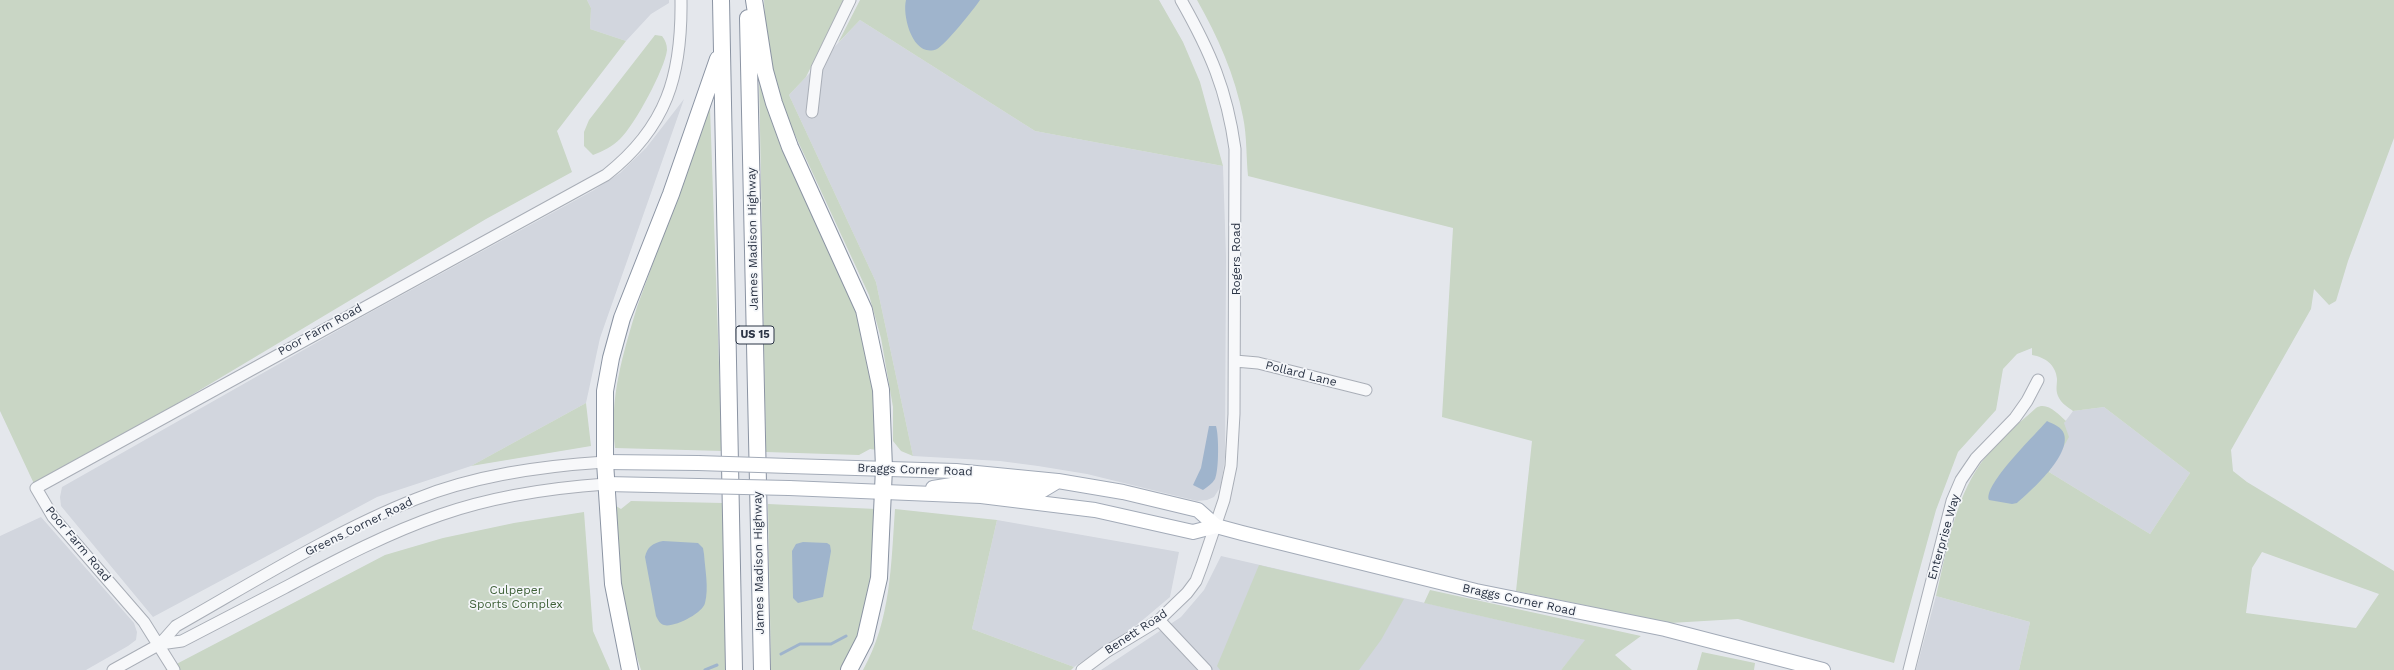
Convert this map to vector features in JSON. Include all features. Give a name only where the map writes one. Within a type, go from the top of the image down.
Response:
[{"type":"highway","name":"US 15","points":[[721,0],[734,670]]},
{"type":"highway","name":"James Madison Highway","points":[[748,0],[762,670]]},
{"type":"highway","points":[[754,0],[767,81],[781,124],[854,286],[868,322],[881,390],[884,468],[880,557],[876,599],[865,639],[850,670]]},
{"type":"highway","points":[[630,670],[612,584],[605,462],[605,391],[622,318],[671,194],[722,50]]},
{"type":"main road","name":"Braggs Corner Road","points":[[605,462],[698,463],[956,471],[1058,481],[1123,492],[1198,510],[1216,526],[1476,592],[1665,629],[1823,670]]},
{"type":"main road","points":[[913,492],[959,483],[1043,490],[1058,481]]},
{"type":"main road","name":"Braggs Corner Road","points":[[606,484],[883,491],[980,496],[1066,506],[1192,532],[1216,526]]},
{"type":"street","name":"Poor Farm Road","points":[[160,644],[134,610],[53,517],[36,488],[414,278],[538,214],[606,174],[639,145],[652,128],[665,104],[674,80],[680,51],[681,0]]},
{"type":"street","points":[[812,112],[817,68],[850,0]]},
{"type":"street","name":"Rogers Road","points":[[1181,0],[1199,31],[1219,76],[1231,124],[1236,174],[1235,361],[1231,466],[1227,488],[1216,526]]},
{"type":"street","name":"Pollard Lane","points":[[1235,361],[1258,363],[1366,390]]},
{"type":"street","name":"Enterprise Way","points":[[1909,670],[1952,501],[1961,480],[1976,458],[2015,418],[2027,401],[2038,380]]},
{"type":"street","name":"Greens Corner Road","points":[[113,670],[160,644],[176,626],[357,526],[417,499],[453,486],[518,471],[605,462]]},
{"type":"street","name":"Greens Corner Road","points":[[160,644],[182,641],[349,553],[390,534],[441,514],[497,499],[537,491],[606,484]]},
{"type":"street","name":"Benett Road","points":[[1082,670],[1106,652],[1159,620],[1187,593],[1196,581],[1216,526]]},
{"type":"street","points":[[1159,620],[1206,670]]},
{"type":"street","points":[[160,644],[174,670]]},
{"type":"shaded area","points":[[587,0],[669,0],[669,3],[651,14],[626,41],[590,29],[591,8]]},
{"type":"shaded area","points":[[860,20],[1035,131],[1223,166],[1226,257],[1225,457],[1221,486],[1214,497],[1207,500],[1197,501],[1087,474],[1038,466],[1000,461],[913,456],[876,282],[789,95]]},
{"type":"shaded area","points":[[684,99],[600,338],[586,403],[471,466],[377,497],[153,617],[61,506],[60,497],[62,487],[351,323],[594,190],[620,173],[646,148]]},
{"type":"shaded area","points":[[2104,407],[2190,473],[2150,534],[2049,472],[2060,454],[2064,423],[2073,411]]},
{"type":"shaded area","points":[[41,517],[134,623],[137,632],[136,640],[128,646],[86,670],[0,670],[0,536]]},
{"type":"shaded area","points":[[997,520],[1179,552],[1170,597],[1138,624],[1074,667],[972,629]]},
{"type":"shaded area","points":[[1221,556],[1586,640],[1561,670],[1101,670],[1181,617],[1204,590]]},
{"type":"shaded area","points":[[1936,596],[2030,622],[2019,670],[1916,670]]},
{"type":"green space","points":[[0,0],[587,0],[591,8],[590,29],[626,41],[557,131],[572,172],[486,219],[36,488],[0,411]]},
{"type":"green space","points":[[764,0],[844,0],[806,77],[789,95],[876,282],[913,456],[901,451],[893,441],[893,407],[881,338],[869,295],[784,111],[770,56]]},
{"type":"green space","points":[[860,0],[1159,0],[1183,42],[1200,82],[1223,166],[1035,131],[860,20],[838,43]]},
{"type":"green space","points":[[1197,0],[2394,0],[2394,138],[2348,261],[2336,301],[2329,305],[2314,289],[2311,309],[2231,450],[2233,471],[2247,482],[2394,571],[2394,670],[2019,670],[2030,622],[1936,596],[1952,526],[1964,493],[1981,463],[1993,448],[2036,408],[2044,406],[2052,409],[2066,421],[2064,423],[2069,437],[2049,472],[2150,534],[2190,473],[2104,407],[2073,411],[2065,405],[2060,400],[2057,393],[2057,379],[2052,366],[2049,362],[2032,355],[2032,348],[2017,354],[2003,369],[1996,410],[1958,452],[1936,510],[1894,663],[1738,619],[1670,623],[1516,591],[1532,441],[1442,417],[1453,228],[1248,176],[1245,132],[1240,101],[1219,42]],"holes":[[[2262,552],[2379,594],[2356,628],[2246,613],[2252,568]]]},
{"type":"green space","points":[[655,35],[662,36],[666,42],[667,50],[661,70],[648,97],[633,122],[620,139],[614,144],[593,155],[584,146],[584,132],[589,120]]},
{"type":"green space","points":[[759,74],[861,321],[874,387],[877,450],[870,449],[859,455],[766,452]]},
{"type":"green space","points":[[710,107],[722,451],[615,448],[614,411],[618,376],[622,359],[637,307]]},
{"type":"green space","points":[[586,403],[591,446],[471,466]]},
{"type":"green space","points":[[631,501],[723,503],[727,670],[641,670],[627,625],[621,589],[616,506],[621,509]]},
{"type":"green space","points":[[768,504],[876,509],[875,568],[858,636],[843,670],[771,670]]},
{"type":"green space","points":[[895,509],[997,520],[972,629],[1074,667],[1071,670],[863,670],[879,632],[888,592]]},
{"type":"green space","name":"Culpeper Sports Complex","points":[[584,512],[593,631],[610,670],[165,670],[385,555],[443,538],[514,523]]},
{"type":"green space","points":[[1259,565],[1404,599],[1381,640],[1359,670],[1220,670],[1217,666]]},
{"type":"green space","points":[[1430,590],[1641,636],[1615,655],[1632,670],[1561,670],[1585,640],[1424,603]]},
{"type":"green space","points":[[1702,652],[1755,663],[1754,670],[1697,670]]},
{"type":"water","points":[[906,0],[980,0],[941,46],[937,49],[929,50],[921,48],[911,34],[906,16]]},
{"type":"water","points":[[2047,421],[2059,428],[2064,434],[2065,443],[2056,462],[2040,481],[2017,503],[2012,504],[1989,500],[1989,493],[2002,472]]},
{"type":"water","points":[[1209,426],[1216,426],[1217,431],[1217,468],[1215,479],[1203,490],[1193,485],[1201,468]]},
{"type":"water","points":[[663,541],[698,543],[703,548],[707,591],[705,603],[699,611],[688,619],[669,625],[661,624],[656,616],[645,557],[651,546]]},
{"type":"water","points":[[803,542],[827,543],[830,545],[831,551],[823,597],[798,603],[793,598],[792,551],[796,544]]},
{"type":"waterway","points":[[781,654],[800,644],[831,644],[846,636]]},
{"type":"waterway","points":[[705,670],[717,665]]}]
